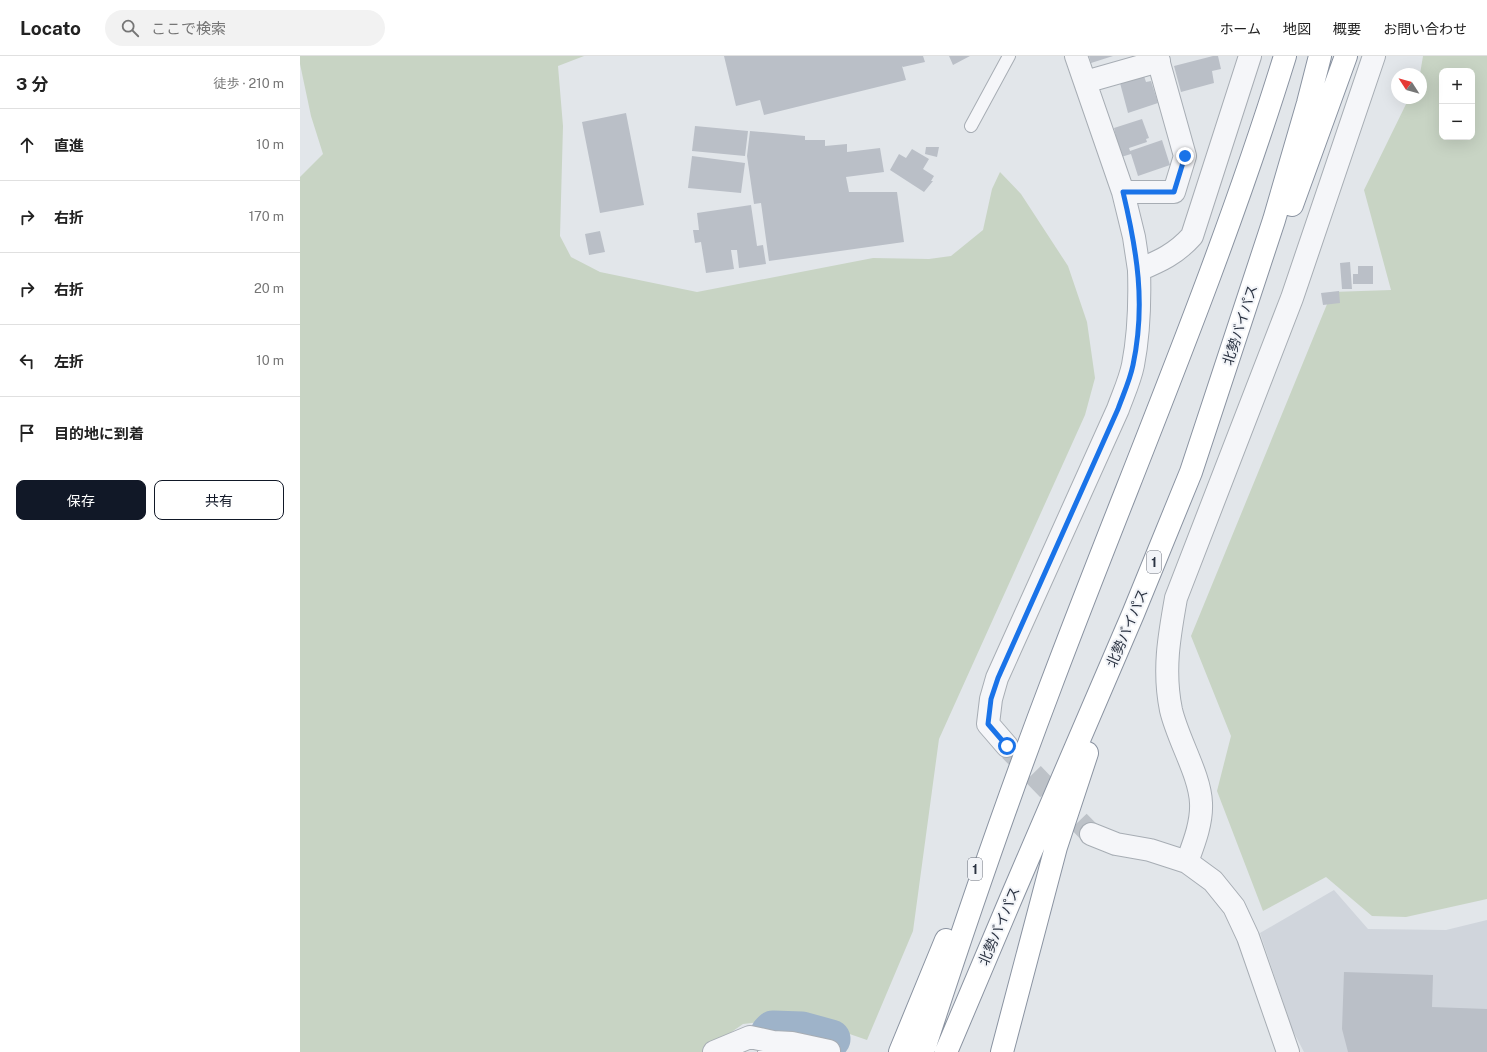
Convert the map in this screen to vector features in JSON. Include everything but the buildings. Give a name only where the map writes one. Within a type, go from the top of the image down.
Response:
[{"type":"highway","name":"1","points":[[900,1052],[1050,686],[1186,340],[1238,200],[1280,66],[1285,56]]},
{"type":"highway","name":"北勢バイパス","points":[[946,1052],[1133,614],[1191,472],[1274,220],[1320,56]]},
{"type":"highway","points":[[1191,472],[1255,309],[1346,56]]},
{"type":"highway","name":"1","points":[[1002,1052],[1056,847],[1133,614]]},
{"type":"highway","name":"1","points":[[923,1052],[955,954],[1050,686]]},
{"type":"street","points":[[1007,746],[988,724],[991,699],[998,678],[1118,409],[1130,373],[1138,329],[1140,299],[1134,238],[1123,192],[1076,56]]},
{"type":"street","points":[[1138,270],[1166,259],[1181,248],[1192,236],[1250,56]]},
{"type":"street","points":[[1187,862],[1198,831],[1201,802],[1195,776],[1182,744],[1172,711],[1167,681],[1168,644],[1176,598],[1292,298],[1374,56]]},
{"type":"street","points":[[1085,82],[1158,59],[1185,156],[1174,192],[1123,192]]},
{"type":"street","points":[[1091,834],[1116,844],[1150,850],[1187,862],[1213,881],[1234,907],[1248,937],[1288,1052]]},
{"type":"street","points":[[714,1052],[750,1037],[771,1047],[792,1043],[829,1051]]},
{"type":"lane","points":[[971,126],[1010,56]]},
{"type":"shaded area","points":[[1334,890],[1368,929],[1446,930],[1487,920],[1487,1052],[1304,1052],[1292,1029],[1260,933]]},
{"type":"green space","points":[[300,56],[584,56],[558,66],[563,126],[560,236],[571,257],[600,272],[697,292],[873,258],[929,259],[951,256],[983,230],[992,189],[1000,172],[1021,194],[1068,266],[1087,322],[1095,378],[1085,415],[939,739],[913,931],[867,1040],[809,1020],[768,1021],[743,1024],[703,1052],[300,1052],[300,177],[323,154],[311,116],[300,64]]},
{"type":"green space","points":[[1423,56],[1487,56],[1487,899],[1406,917],[1372,916],[1326,877],[1263,911],[1217,791],[1231,736],[1191,636],[1332,292],[1391,290],[1364,190],[1406,104],[1427,104],[1427,68],[1421,68]]},
{"type":"waterway","points":[[770,1033],[773,1030],[802,1031],[831,1039]]},
{"type":"tunnel","points":[[1010,750],[1091,834]]},
{"type":"route","points":[[1007,746],[988,724],[991,699],[998,678],[1118,409],[1133,366],[1140,299],[1134,238],[1123,192],[1174,192],[1185,156]]}]
